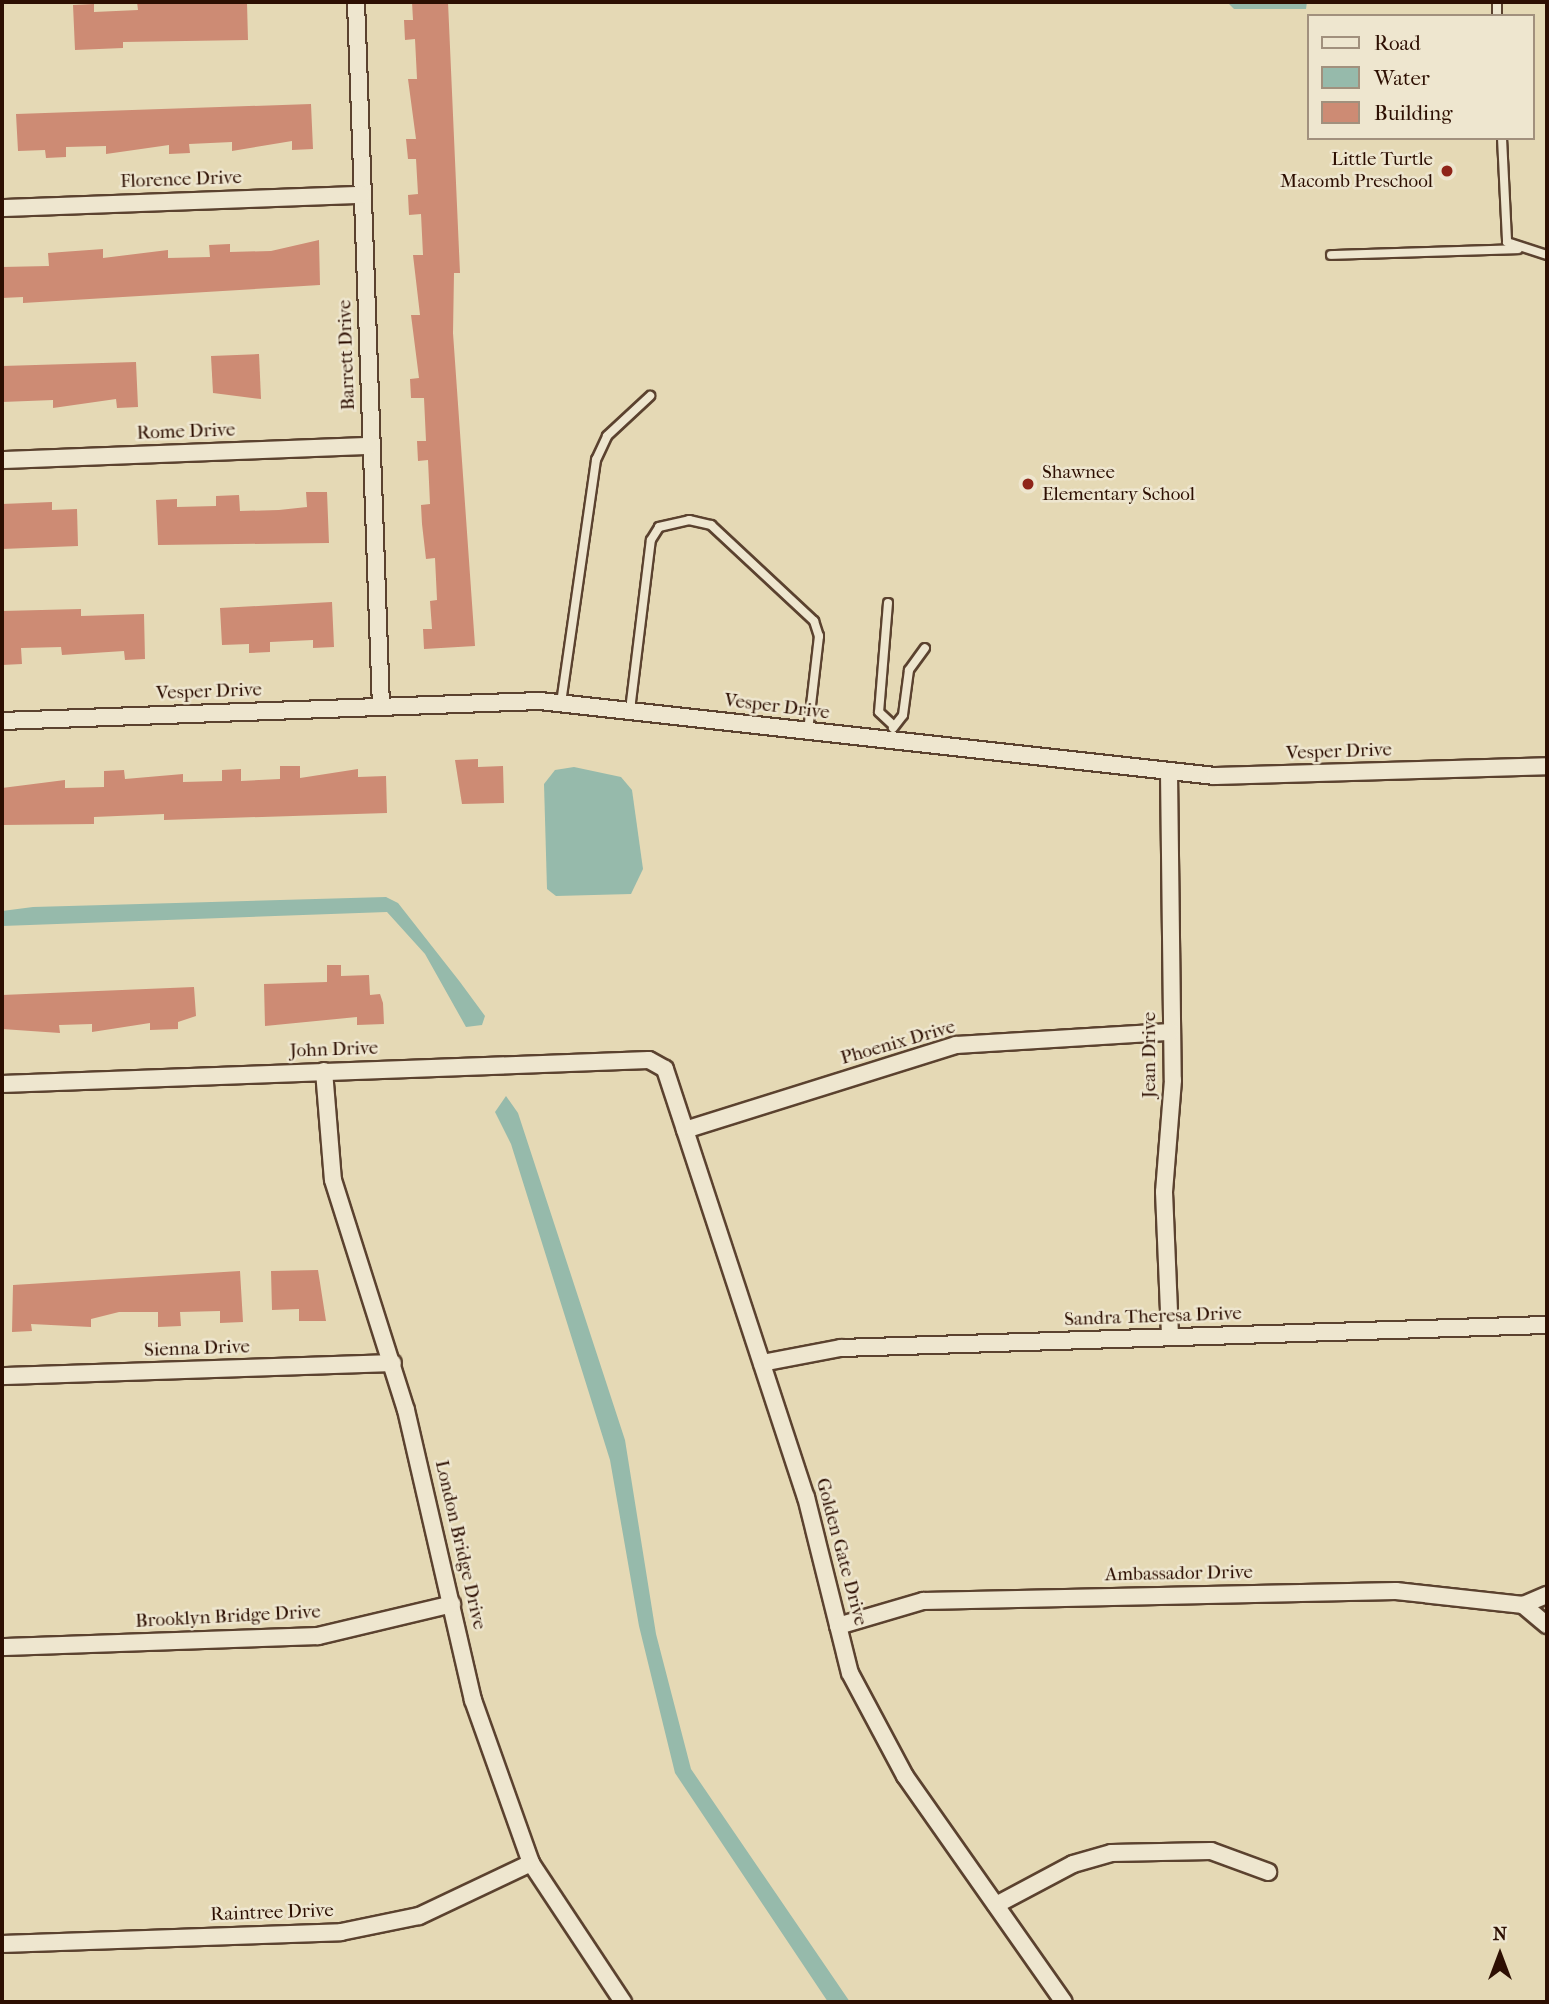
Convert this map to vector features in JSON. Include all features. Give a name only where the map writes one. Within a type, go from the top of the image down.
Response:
[{"type":"street","name":"Barrett Drive","points":[[356,2],[382,707]]},
{"type":"street","name":"Florence Drive","points":[[2,208],[362,195]]},
{"type":"street","name":"Rome Drive","points":[[2,460],[371,446]]},
{"type":"street","name":"Vesper Drive","points":[[2,721],[561,703],[808,732],[892,733],[1169,773],[1547,766]]},
{"type":"street","name":"Jean Drive","points":[[1169,773],[1171,1032],[1164,1192],[1170,1337]]},
{"type":"street","name":"Phoenix Drive","points":[[685,1130],[956,1045],[1171,1032]]},
{"type":"street","name":"John Drive","points":[[2,1084],[649,1060],[665,1069]]},
{"type":"street","name":"Golden Gate Drive","points":[[665,1069],[806,1497],[850,1673],[905,1776],[1064,2002]]},
{"type":"street","name":"London Bridge Drive","points":[[324,1071],[333,1180],[393,1363],[473,1700],[531,1863],[623,2002]]},
{"type":"street","name":"Sandra Theresa Drive","points":[[762,1363],[841,1349],[1547,1325]]},
{"type":"street","name":"Sienna Drive","points":[[2,1376],[393,1363]]},
{"type":"street","name":"Ambassador Drive","points":[[838,1626],[923,1601],[1396,1591],[1523,1605],[1547,1595]]},
{"type":"street","name":"Brooklyn Bridge Drive","points":[[2,1647],[318,1636],[452,1604]]},
{"type":"street","points":[[1523,1605],[1547,1625]]},
{"type":"street","points":[[996,1905],[1073,1864],[1111,1853],[1212,1851],[1268,1872]]},
{"type":"street","name":"Raintree Drive","points":[[2,1944],[341,1932],[419,1916],[531,1863]]},
{"type":"lane","points":[[1502,140],[1505,231],[1518,248]]},
{"type":"lane","points":[[1331,255],[1518,248],[1547,256]]},
{"type":"lane","points":[[561,703],[596,460],[607,436],[650,396]]},
{"type":"lane","points":[[630,710],[651,540],[659,527],[689,520],[723,534],[814,621],[819,636],[808,732]]},
{"type":"lane","points":[[888,603],[879,712],[892,733],[903,715],[909,670],[925,648]]},
{"type":"water","points":[[1227,2],[1307,2],[1306,9],[1234,9]]},
{"type":"water","points":[[574,767],[621,777],[632,790],[643,869],[631,894],[556,896],[547,889],[544,784],[555,770]]},
{"type":"water","points":[[386,897],[398,903],[460,982],[485,1016],[482,1025],[466,1027],[425,954],[387,912],[2,926],[2,911],[33,907]]},
{"type":"water","points":[[506,1096],[518,1113],[625,1440],[656,1634],[691,1769],[850,2002],[828,2002],[675,1773],[639,1626],[610,1460],[511,1144],[495,1112]]},
{"type":"building","points":[[137,2],[247,3],[248,40],[123,42],[123,48],[75,50],[73,5],[94,4],[94,12],[138,10]]},
{"type":"building","points":[[412,2],[448,2],[460,273],[454,273],[453,333],[475,646],[424,649],[423,629],[432,629],[430,601],[437,600],[435,558],[426,559],[422,524],[421,505],[430,504],[428,460],[418,461],[417,441],[426,441],[424,398],[411,398],[410,379],[419,378],[411,315],[420,315],[413,255],[423,255],[421,214],[409,215],[408,195],[418,194],[416,159],[408,159],[406,139],[416,139],[408,79],[417,79],[415,39],[405,40],[404,20],[413,20]]},
{"type":"building","points":[[311,104],[313,149],[292,150],[292,141],[232,151],[232,142],[189,144],[190,153],[169,154],[169,145],[106,154],[106,146],[66,147],[66,157],[46,158],[45,150],[18,151],[16,114]]},
{"type":"building","points":[[319,240],[320,285],[23,303],[23,297],[2,298],[2,267],[49,266],[48,253],[103,249],[103,258],[168,250],[168,258],[210,257],[209,245],[230,244],[230,252],[271,251]]},
{"type":"building","points":[[259,354],[261,399],[213,393],[211,356]]},
{"type":"building","points":[[136,362],[138,407],[117,408],[116,399],[53,408],[53,400],[2,402],[2,366]]},
{"type":"building","points":[[306,492],[327,492],[329,543],[158,545],[156,500],[177,499],[177,507],[216,506],[216,496],[239,495],[240,511],[279,510],[307,507]]},
{"type":"building","points":[[52,502],[52,510],[77,509],[78,546],[2,549],[2,504]]},
{"type":"building","points":[[332,602],[334,647],[313,648],[313,640],[270,642],[270,652],[249,653],[249,644],[222,645],[220,608]]},
{"type":"building","points":[[81,609],[81,616],[144,614],[145,659],[125,660],[124,651],[62,655],[61,647],[21,648],[22,664],[2,665],[2,611]]},
{"type":"building","points":[[478,759],[478,767],[503,766],[504,803],[462,804],[455,760]]},
{"type":"building","points":[[280,766],[300,766],[300,778],[358,769],[358,777],[386,776],[387,813],[164,820],[164,814],[94,817],[94,824],[2,825],[2,788],[65,780],[65,788],[104,787],[104,771],[124,770],[125,779],[183,774],[183,782],[222,781],[222,770],[241,769],[241,781],[280,779]]},
{"type":"building","points":[[327,965],[341,965],[341,976],[369,975],[370,995],[380,994],[383,1003],[384,1024],[357,1025],[357,1017],[265,1026],[264,984],[327,982]]},
{"type":"building","points":[[194,987],[196,1016],[178,1022],[178,1029],[150,1030],[150,1023],[92,1032],[92,1024],[59,1025],[60,1033],[2,1029],[2,995]]},
{"type":"building","points":[[318,1270],[326,1321],[299,1321],[299,1309],[272,1310],[271,1271]]},
{"type":"building","points":[[240,1271],[243,1322],[220,1323],[220,1311],[180,1312],[181,1326],[158,1327],[158,1312],[119,1312],[91,1319],[91,1327],[31,1324],[32,1331],[12,1332],[13,1285]]},
{"type":"place","name":"Little Turtle Macomb Preschool","points":[[1447,171]]},
{"type":"place","name":"Shawnee Elementary School","points":[[1028,484]]}]
